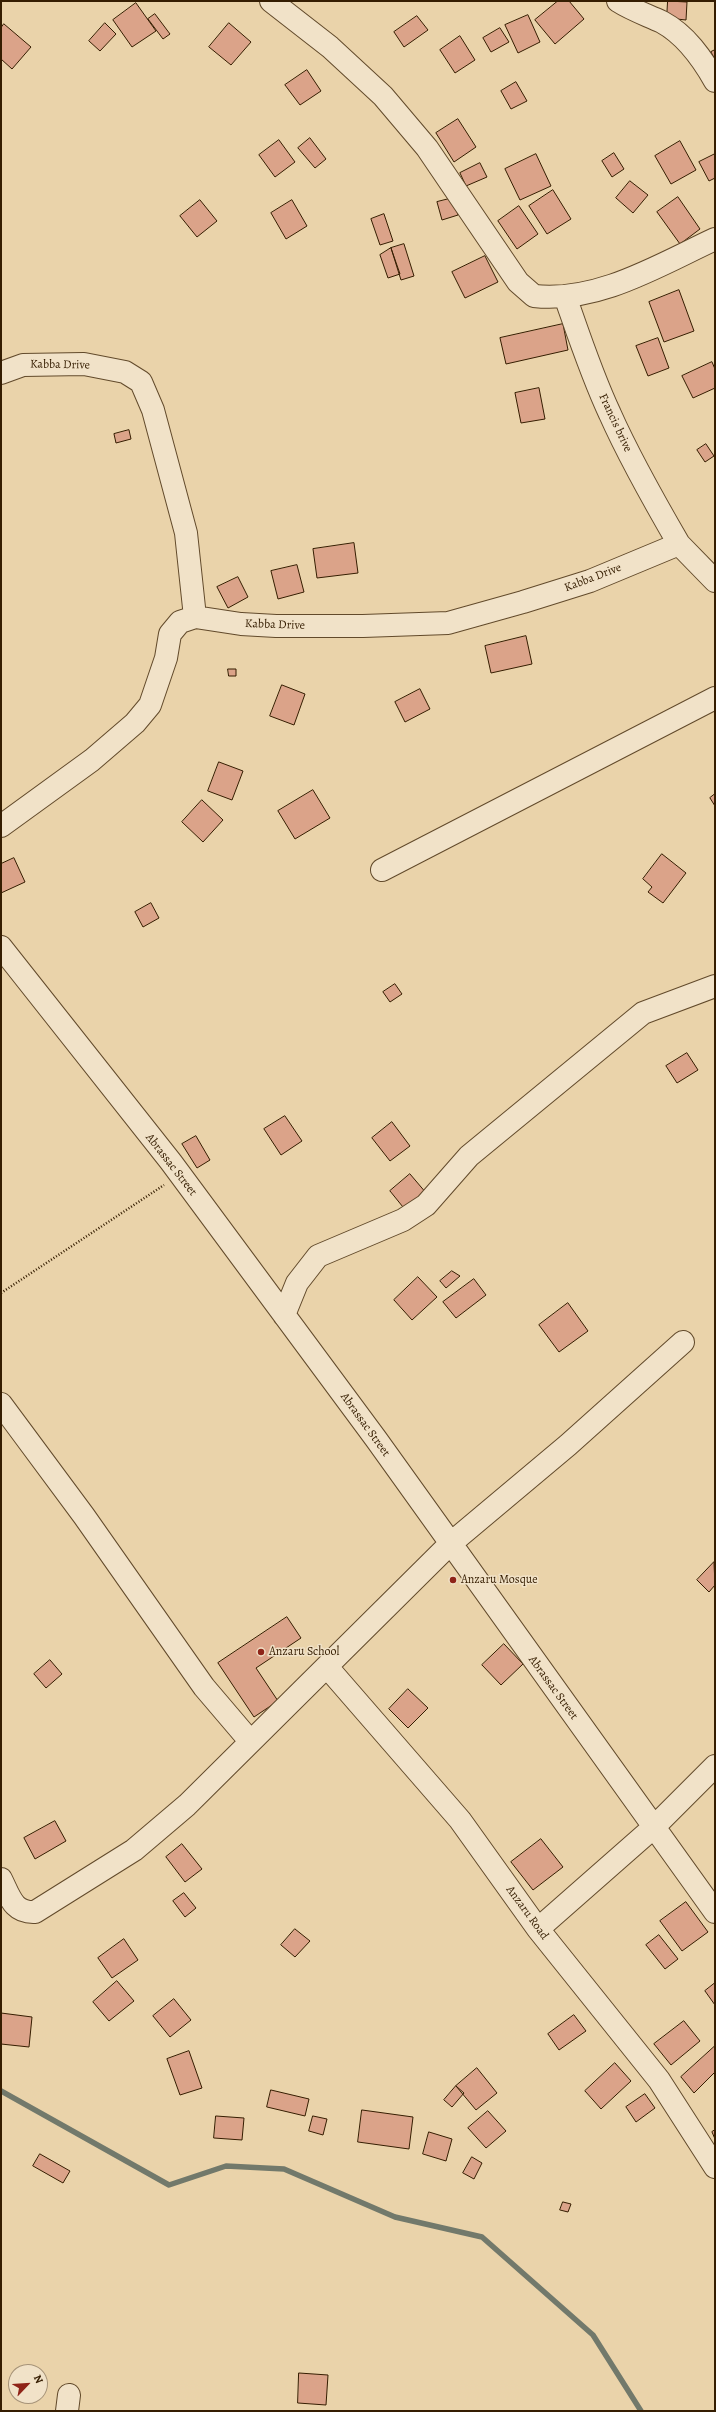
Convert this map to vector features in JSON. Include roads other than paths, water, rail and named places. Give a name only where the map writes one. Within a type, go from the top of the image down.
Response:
[{"type":"street","points":[[271,1],[330,47],[383,96],[426,148],[518,282],[534,296],[566,296],[610,287],[715,239]]},
{"type":"street","points":[[618,1],[664,23],[681,35],[701,57],[715,81]]},
{"type":"street","name":"Francis brive","points":[[566,296],[588,362],[609,413],[637,471],[679,544]]},
{"type":"street","name":"Kabba Drive","points":[[1,373],[23,365],[84,364],[125,372],[141,382],[153,410],[186,533],[195,617],[241,624],[276,626],[363,626],[448,623],[590,581],[679,544]]},
{"type":"street","points":[[679,544],[715,581]]},
{"type":"street","points":[[1,826],[92,760],[135,722],[150,705],[166,658],[170,634],[180,622],[195,617]]},
{"type":"street","points":[[382,870],[715,698]]},
{"type":"street","name":"Abrassac Street","points":[[1,947],[180,1175],[376,1439],[715,1912]]},
{"type":"street","points":[[284,1315],[297,1283],[318,1256],[403,1220],[426,1205],[469,1156],[643,1014],[715,986]]},
{"type":"street","points":[[1,1879],[17,1909],[25,1913],[35,1912],[134,1850],[188,1805],[250,1741],[328,1668],[450,1544],[568,1444],[683,1342]]},
{"type":"street","points":[[1,1404],[84,1516],[204,1687],[250,1741]]},
{"type":"street","name":"Anzaru Road","points":[[328,1668],[460,1820],[538,1929],[659,2080],[715,2167]]},
{"type":"street","points":[[538,1929],[654,1828],[715,1766]]},
{"type":"waterway","points":[[1,2091],[169,2185],[226,2166],[284,2169],[395,2217],[482,2237],[593,2335],[641,2411]]},
{"type":"place","name":"Anzaru Mosque","points":[[453,1580]]},
{"type":"place","name":"Anzaru School","points":[[261,1652]]}]
